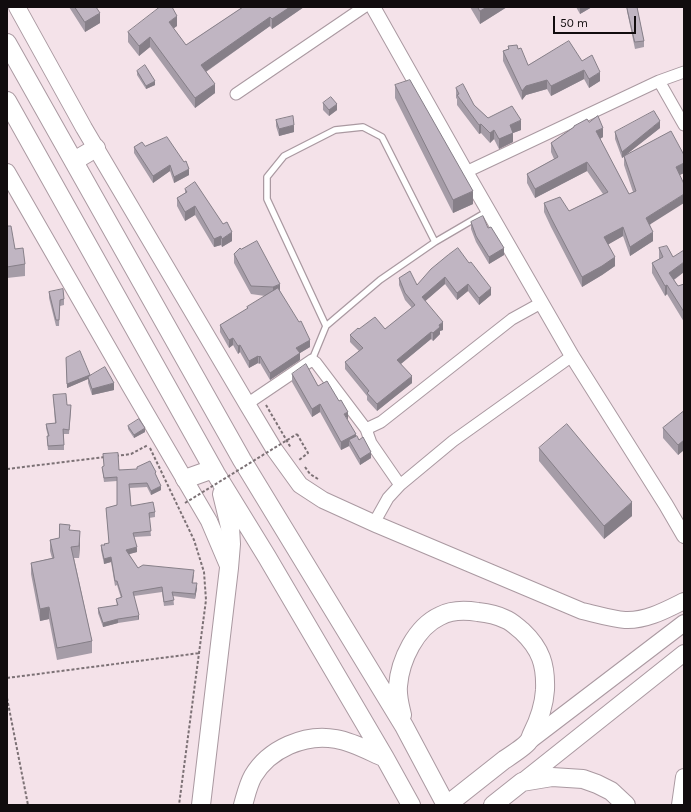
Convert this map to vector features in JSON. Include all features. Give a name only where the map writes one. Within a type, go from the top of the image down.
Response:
[{"type":"highway","points":[[7,43],[242,460],[404,726],[446,805],[528,742],[539,718],[544,692],[545,676],[542,661],[537,648],[528,637],[506,619],[471,611],[456,611],[441,615],[430,622],[419,633],[407,652],[398,686],[398,701],[404,726]]},
{"type":"highway","points":[[7,101],[215,472],[267,557],[411,805]]},
{"type":"highway","points":[[74,161],[96,148]]},
{"type":"highway","points":[[185,479],[215,472]]},
{"type":"highway","points":[[201,805],[231,544],[230,527],[215,472]]},
{"type":"highway","points":[[243,805],[246,791],[253,776],[261,765],[272,755],[300,740],[334,738],[349,742],[385,758]]},
{"type":"highway","points":[[493,805],[522,782],[552,777],[583,779],[597,784],[611,791],[626,805]]},
{"type":"main road","points":[[17,7],[96,148],[254,400],[274,449],[300,485],[323,500],[374,523],[582,611],[626,620],[657,614],[684,601]]},
{"type":"main road","points":[[7,172],[126,380],[185,479],[209,522],[229,568]]},
{"type":"main road","points":[[528,742],[684,623]]},
{"type":"main road","points":[[522,782],[684,653]]},
{"type":"main road","points":[[680,805],[684,778]]},
{"type":"street","points":[[236,94],[364,7]]},
{"type":"street","points":[[373,7],[572,356],[684,536]]},
{"type":"street","points":[[466,172],[659,81],[684,72]]},
{"type":"street","points":[[659,81],[684,125]]},
{"type":"street","points":[[366,430],[381,422],[512,319],[541,303]]},
{"type":"street","points":[[374,523],[388,498],[400,485],[453,441],[572,356]]},
{"type":"street","points":[[254,400],[312,360],[316,363],[366,430],[371,443],[400,485]]},
{"type":"lane","points":[[326,326],[267,199],[267,177],[284,156],[336,130],[363,127],[382,137],[435,242]]},
{"type":"lane","points":[[312,360],[326,326],[380,280],[435,242],[488,210]]},
{"type":"path","points":[[254,400],[292,449]]},
{"type":"path","points":[[186,503],[297,434],[308,453],[300,460],[296,456]]},
{"type":"path","points":[[115,456],[131,454],[148,445],[194,540],[204,572],[206,600],[179,805]]},
{"type":"path","points":[[7,469],[107,457]]},
{"type":"path","points":[[303,465],[310,474],[321,482]]},
{"type":"path","points":[[7,678],[200,653]]},
{"type":"path","points":[[7,698],[28,805]]},
{"type":"building","points":[[75,7],[96,7],[100,13],[85,22]]},
{"type":"building","points":[[160,7],[172,7],[177,16],[169,22],[186,45],[243,7],[290,7],[272,19],[270,17],[201,65],[215,84],[195,98],[150,37],[139,46],[128,32]]},
{"type":"building","points":[[478,7],[487,7],[480,11]]},
{"type":"building","points":[[627,7],[637,7],[644,41],[635,42]]},
{"type":"building","points":[[569,41],[582,61],[592,55],[600,72],[589,79],[584,70],[551,86],[547,80],[526,86],[522,91],[503,51],[509,49],[508,46],[517,45],[518,49],[521,48],[528,65]]},
{"type":"building","points":[[145,65],[155,81],[146,86],[137,71]]},
{"type":"building","points":[[410,80],[473,191],[453,200],[395,85]]},
{"type":"building","points":[[463,84],[474,105],[488,118],[512,106],[521,120],[510,125],[513,133],[499,139],[494,130],[490,133],[481,124],[479,125],[457,95],[459,94],[456,88]]},
{"type":"building","points":[[331,97],[337,104],[329,110],[323,103]]},
{"type":"building","points":[[654,111],[660,121],[622,152],[615,132]]},
{"type":"building","points":[[293,116],[294,125],[279,129],[276,120]]},
{"type":"building","points":[[598,116],[603,128],[596,131],[629,194],[636,191],[624,156],[671,131],[684,155],[684,163],[676,167],[684,184],[684,194],[646,218],[653,232],[630,247],[623,227],[604,237],[615,257],[582,277],[544,203],[560,197],[569,211],[608,192],[587,162],[535,189],[527,174],[558,157],[551,143],[574,126],[587,119],[589,122]]},
{"type":"building","points":[[167,137],[184,162],[186,161],[189,169],[174,177],[170,165],[153,176],[134,147],[142,142],[145,146]]},
{"type":"building","points":[[195,182],[223,224],[227,222],[232,232],[222,239],[221,236],[214,239],[195,206],[185,212],[177,198],[187,192],[185,189]]},
{"type":"building","points":[[483,216],[488,228],[491,227],[504,248],[489,257],[476,236],[471,222]]},
{"type":"building","points":[[7,226],[11,226],[15,249],[23,248],[25,264],[7,267]]},
{"type":"building","points":[[257,241],[280,284],[273,287],[251,286],[234,254],[240,248],[241,249]]},
{"type":"building","points":[[667,246],[673,257],[684,250],[684,262],[669,273],[678,286],[684,284],[684,312],[667,285],[665,286],[652,263],[663,257],[659,248]]},
{"type":"building","points":[[458,248],[491,288],[479,298],[468,284],[457,293],[445,277],[422,297],[443,322],[433,333],[431,332],[397,360],[412,376],[377,404],[367,393],[369,391],[345,362],[363,348],[350,335],[375,317],[385,329],[415,305],[405,293],[399,278],[410,271],[417,285],[431,269]]},
{"type":"building","points":[[278,288],[299,322],[301,321],[310,340],[296,348],[300,353],[270,373],[260,356],[249,361],[240,345],[238,346],[233,338],[229,340],[220,325]]},
{"type":"building","points":[[63,289],[64,299],[60,300],[59,320],[56,320],[49,292]]},
{"type":"building","points":[[80,351],[90,375],[67,384],[66,358]]},
{"type":"building","points":[[306,364],[318,386],[327,381],[339,401],[341,400],[348,412],[344,414],[356,434],[341,442],[320,404],[312,409],[292,374]]},
{"type":"building","points":[[105,367],[114,383],[92,389],[88,377]]},
{"type":"building","points":[[66,394],[67,405],[71,405],[69,430],[63,429],[64,445],[48,446],[47,436],[49,436],[46,424],[56,423],[53,395]]},
{"type":"building","points":[[684,411],[684,440],[678,445],[663,428]]},
{"type":"building","points":[[139,419],[145,428],[134,435],[128,426]]},
{"type":"building","points":[[567,424],[632,502],[604,526],[539,448]]},
{"type":"building","points":[[357,436],[359,440],[363,437],[371,452],[360,459],[349,440]]},
{"type":"building","points":[[118,453],[119,470],[137,469],[137,467],[150,461],[161,486],[151,491],[147,483],[129,484],[131,506],[153,502],[155,512],[149,513],[151,531],[133,533],[137,547],[126,550],[138,568],[143,565],[194,570],[192,583],[197,583],[195,594],[172,592],[174,600],[164,602],[162,587],[133,592],[139,615],[103,623],[98,608],[118,605],[116,599],[122,597],[117,581],[115,581],[111,557],[104,559],[101,545],[109,543],[106,508],[117,505],[117,477],[104,478],[102,467],[104,466],[103,454]]},
{"type":"building","points":[[60,524],[70,525],[69,530],[80,531],[79,546],[71,547],[92,641],[57,648],[49,607],[40,609],[31,563],[54,558],[50,540],[59,538]]}]
